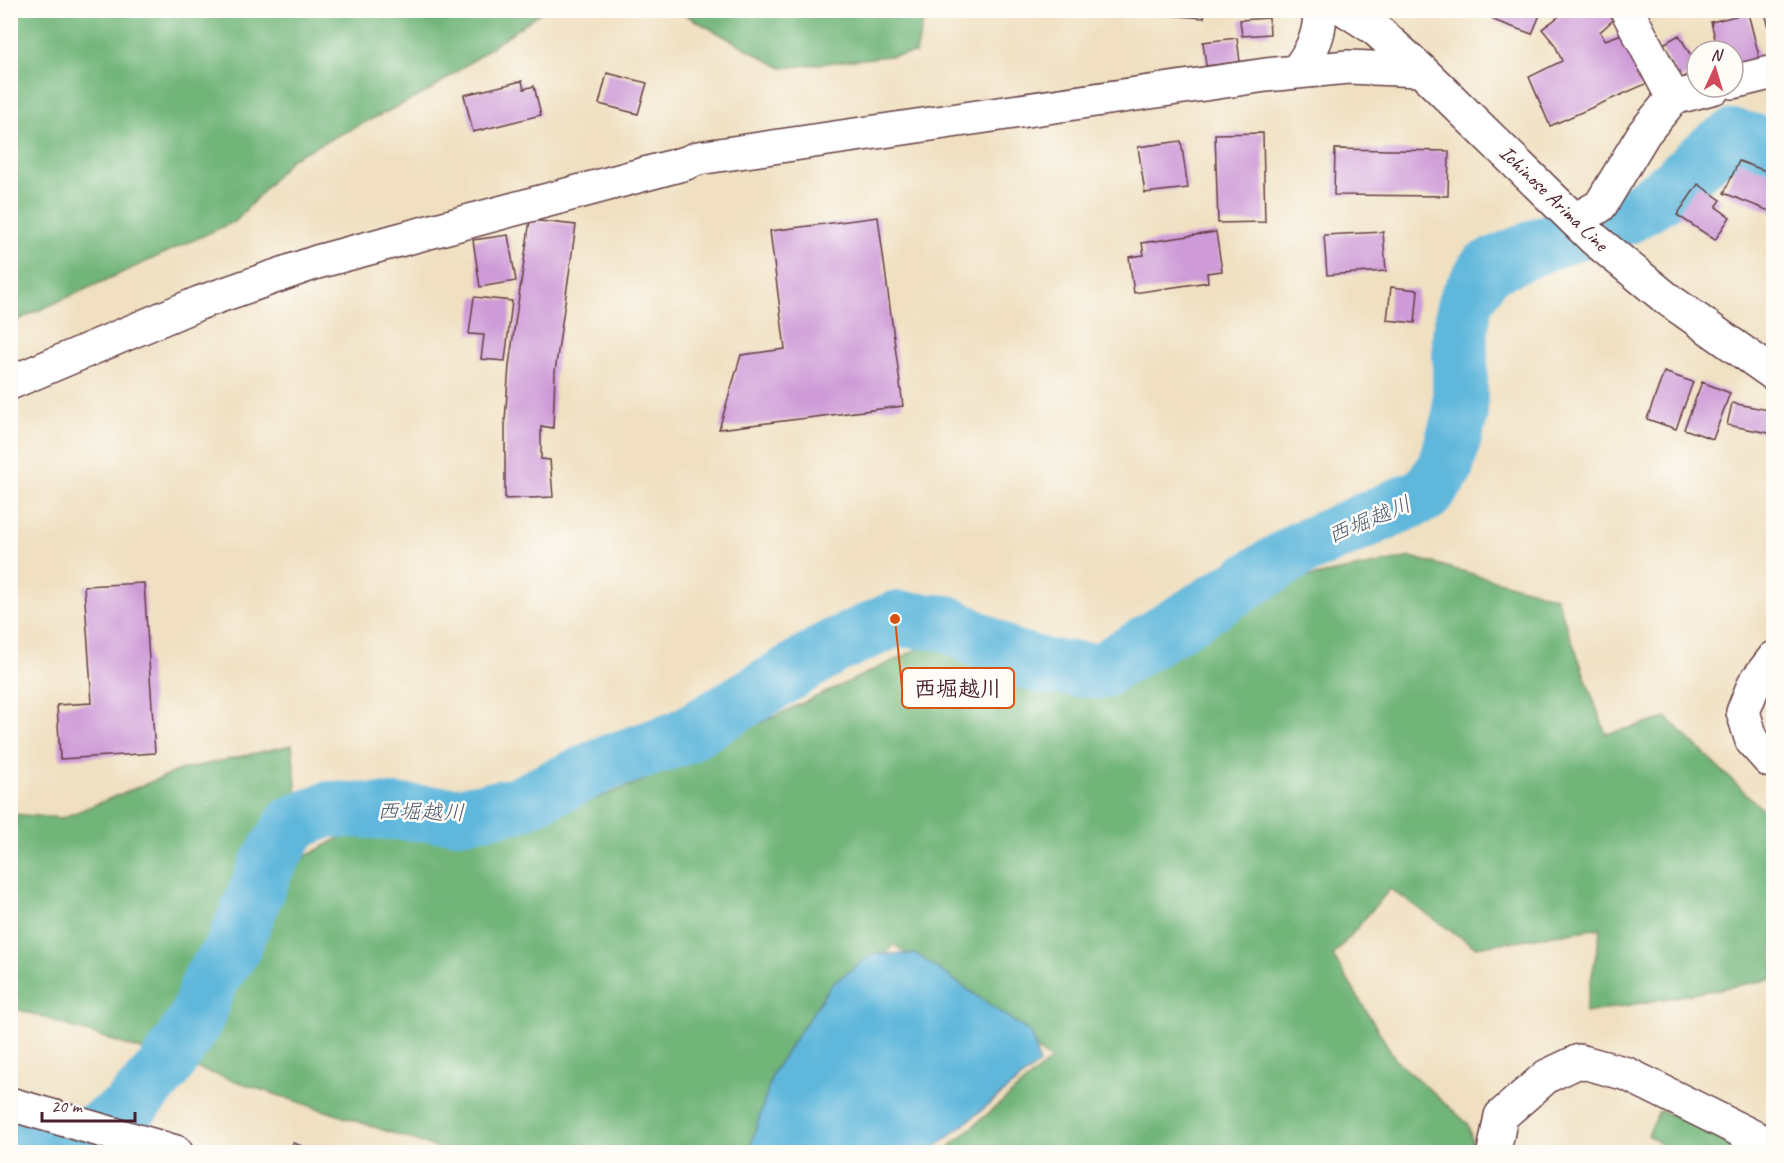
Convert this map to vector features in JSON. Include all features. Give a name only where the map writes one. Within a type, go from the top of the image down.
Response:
[{"type":"main road","points":[[1296,72],[1315,42],[1320,22],[1319,10]]},
{"type":"main road","name":"Ichinose Arima Line","points":[[1346,10],[1374,28],[1421,70],[1585,229],[1666,298],[1773,374]]},
{"type":"main road","points":[[1628,10],[1673,98]]},
{"type":"main road","points":[[10,383],[199,303],[317,262],[698,158],[1296,72],[1348,67],[1421,70]]},
{"type":"main road","points":[[1745,79],[1773,72]]},
{"type":"main road","points":[[1585,229],[1644,133],[1673,98],[1685,95]]},
{"type":"main road","points":[[1773,658],[1754,684],[1743,712],[1752,741],[1773,762]]},
{"type":"main road","points":[[1494,1152],[1501,1116],[1546,1076],[1579,1061],[1627,1074],[1773,1147]]},
{"type":"main road","points":[[10,1104],[111,1152]]},
{"type":"main road","points":[[10,1104],[176,1152]]},
{"type":"green space","points":[[10,11],[543,11],[429,91],[292,158],[236,221],[11,323]]},
{"type":"green space","points":[[678,11],[924,11],[916,53],[782,68]]},
{"type":"green space","points":[[1411,557],[1556,597],[1606,734],[1667,718],[1759,806],[1773,816],[1773,979],[1585,1013],[1601,928],[1475,947],[1390,889],[1333,956],[1396,1060],[1468,1124],[1475,1152],[943,1152],[1051,1060],[893,944],[764,1152],[450,1152],[11,1007],[11,814],[62,818],[180,770],[292,745],[303,858],[345,835],[437,829],[562,812],[644,780],[706,739],[760,723],[929,644],[1123,690],[1268,585]]},
{"type":"green space","points":[[1659,1111],[1773,1142],[1773,1152],[1670,1152],[1648,1135]]},
{"type":"water","points":[[872,954],[916,954],[1032,1034],[1039,1064],[929,1152],[749,1152],[773,1072],[831,985]]},
{"type":"building","points":[[1134,10],[1205,10],[1204,18],[1133,12]]},
{"type":"building","points":[[1497,10],[1542,10],[1532,34],[1493,20]]},
{"type":"building","points":[[1568,10],[1619,10],[1621,13],[1600,32],[1605,40],[1630,31],[1655,80],[1550,126],[1529,77],[1562,61],[1555,45],[1542,29]]},
{"type":"building","points":[[1774,11],[1774,42],[1773,42],[1765,13]]},
{"type":"building","points":[[1748,13],[1760,60],[1745,64],[1745,39],[1715,39],[1711,22]]},
{"type":"building","points":[[1269,18],[1270,34],[1242,36],[1240,20]]},
{"type":"building","points":[[1679,35],[1685,45],[1685,77],[1679,80],[1660,46]]},
{"type":"building","points":[[1237,38],[1240,62],[1206,66],[1203,42]]},
{"type":"building","points":[[607,73],[647,83],[638,114],[599,104]]},
{"type":"building","points":[[522,81],[524,89],[534,86],[541,115],[473,132],[464,95]]},
{"type":"building","points":[[1263,133],[1265,222],[1218,223],[1215,134]]},
{"type":"building","points":[[1181,141],[1188,188],[1145,193],[1138,147]]},
{"type":"building","points":[[1335,149],[1449,151],[1448,196],[1334,195]]},
{"type":"building","points":[[1739,161],[1774,174],[1774,213],[1724,193]]},
{"type":"building","points":[[1698,184],[1721,200],[1716,207],[1730,217],[1715,240],[1677,215]]},
{"type":"building","points":[[878,217],[903,406],[719,429],[741,355],[785,349],[770,231]]},
{"type":"building","points":[[530,220],[576,225],[555,372],[553,428],[541,426],[541,459],[550,460],[553,497],[505,499],[505,421],[509,365]]},
{"type":"building","points":[[1216,232],[1222,271],[1207,273],[1208,282],[1134,293],[1129,257],[1144,255],[1142,243]]},
{"type":"building","points":[[1383,232],[1386,271],[1327,275],[1324,235]]},
{"type":"building","points":[[508,235],[516,281],[480,287],[473,240]]},
{"type":"building","points":[[1391,287],[1418,290],[1415,323],[1387,320]]},
{"type":"building","points":[[474,297],[512,301],[505,361],[481,359],[484,335],[469,334]]},
{"type":"building","points":[[1664,372],[1693,382],[1676,429],[1647,419]]},
{"type":"building","points":[[1702,382],[1730,393],[1713,439],[1684,429]]},
{"type":"building","points":[[1732,403],[1774,411],[1774,434],[1727,425]]},
{"type":"building","points":[[144,583],[155,753],[60,759],[57,705],[92,703],[84,586]]},
{"type":"building","points":[[293,1143],[319,1152],[290,1152]]},
{"type":"waterway","name":"西堀越川","points":[[10,1150],[73,1145],[125,1112],[164,1069],[196,1019],[210,980],[232,950],[267,865],[293,823],[329,809],[459,815],[517,805],[604,764],[681,738],[833,647],[895,619],[947,623],[1009,656],[1046,667],[1101,671],[1300,549],[1426,494],[1445,469],[1460,415],[1460,334],[1465,303],[1485,269],[1548,242],[1628,216],[1665,193],[1714,149],[1734,137],[1774,147]]},
{"type":"place","name":"西堀越川","points":[[895,619]]}]
